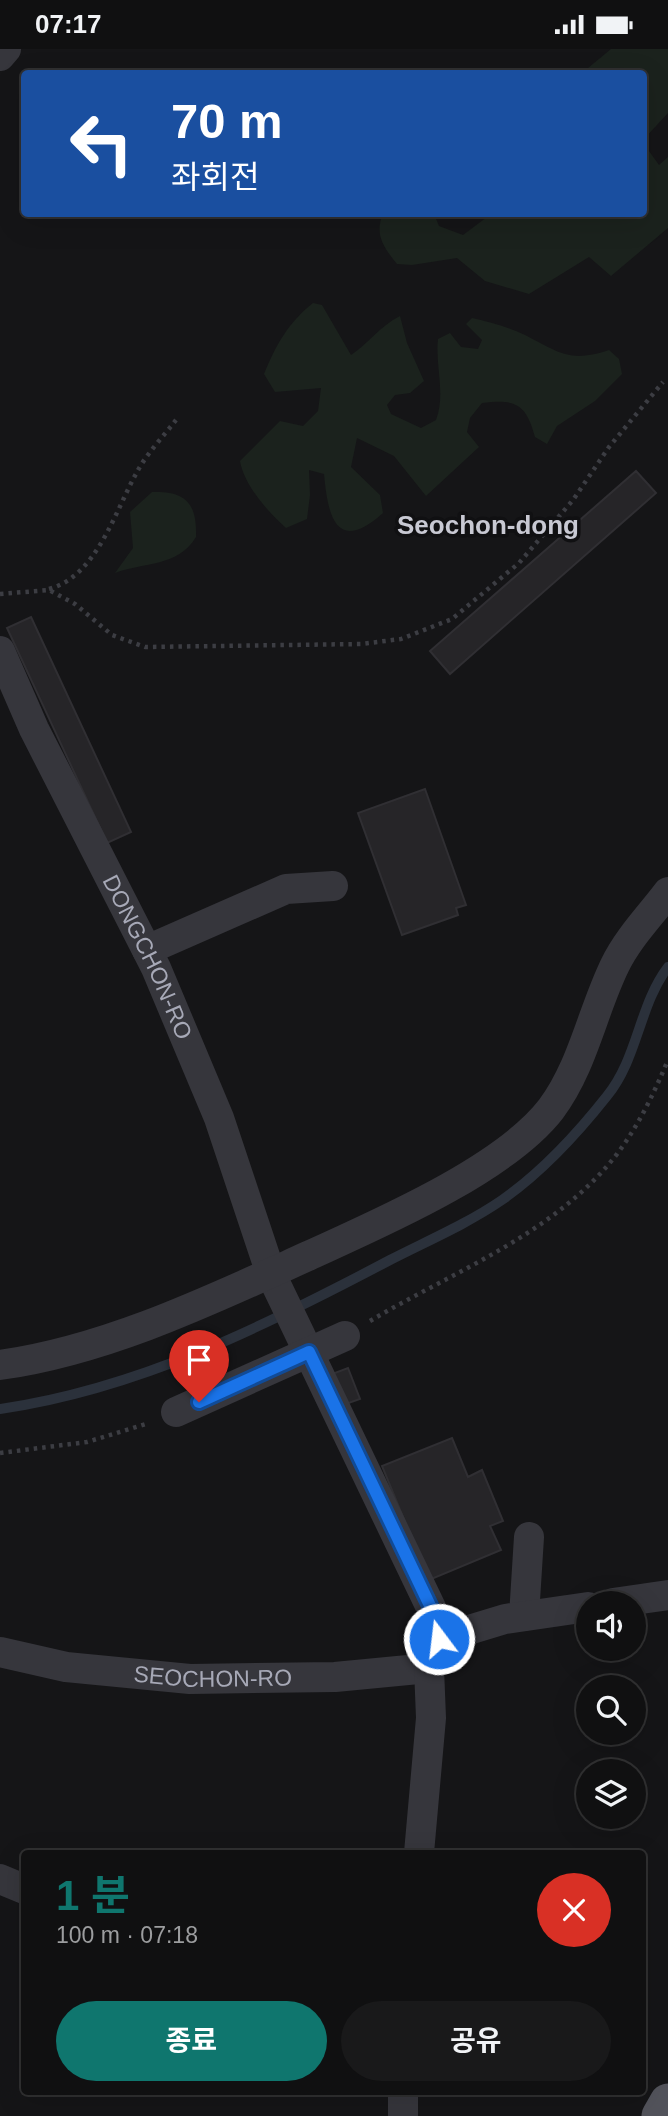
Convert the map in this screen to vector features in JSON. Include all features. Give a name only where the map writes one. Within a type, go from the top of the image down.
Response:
[{"type":"main road","points":[[660,2116],[668,2102]]},
{"type":"street","points":[[0,56],[6,49]]},
{"type":"street","name":"DONGCHON-RO","points":[[0,651],[34,729],[147,950],[219,1118],[271,1274],[309,1352]]},
{"type":"street","points":[[147,950],[286,889],[333,886]]},
{"type":"street","points":[[0,1365],[39,1359],[118,1335],[271,1274],[367,1230],[512,1147],[536,1126],[558,1098],[578,1062],[619,958],[668,892]]},
{"type":"street","points":[[176,1412],[345,1336]]},
{"type":"street","points":[[309,1352],[434,1614],[439,1639],[429,1668],[430,1732],[419,1850]]},
{"type":"street","points":[[524,1616],[529,1537]]},
{"type":"street","points":[[646,1598],[668,1595]]},
{"type":"street","points":[[439,1639],[524,1616],[576,1609]]},
{"type":"street","name":"SEOCHON-RO","points":[[4,1660],[190,1679],[335,1677],[429,1668]]},
{"type":"street","points":[[0,1879],[21,1888]]},
{"type":"street","points":[[403,2095],[403,2116]]},
{"type":"path","points":[[49,590],[75,604],[112,635],[145,647],[361,644],[419,634],[469,608],[519,563],[573,500],[609,447],[663,382]]},
{"type":"path","points":[[0,594],[49,590],[71,580],[94,552],[138,469],[176,421]]},
{"type":"path","points":[[345,1336],[516,1240],[568,1202],[617,1154],[643,1115],[668,1060]]},
{"type":"path","points":[[0,1454],[87,1442],[138,1428],[176,1412]]},
{"type":"shaded area","points":[[611,49],[668,49],[668,113],[647,136],[647,70],[586,70]]},
{"type":"shaded area","points":[[647,148],[659,165],[668,157],[668,228],[611,276],[589,257],[529,294],[485,281],[457,258],[412,265],[397,264],[382,241],[380,221],[382,217],[435,217],[439,226],[463,235],[487,217],[647,217]]},
{"type":"shaded area","points":[[313,303],[322,305],[351,355],[400,316],[407,343],[424,381],[410,393],[395,395],[387,405],[391,414],[421,428],[436,420],[439,410],[438,339],[450,333],[461,347],[478,349],[482,340],[466,324],[472,318],[512,330],[566,354],[584,356],[609,350],[619,359],[622,374],[595,401],[557,426],[547,444],[535,437],[528,417],[518,406],[503,402],[482,403],[470,418],[467,432],[479,447],[426,496],[394,456],[357,438],[351,467],[380,495],[383,513],[367,525],[355,530],[345,530],[332,516],[324,474],[309,470],[307,519],[286,528],[252,489],[240,461],[280,421],[303,426],[318,411],[321,388],[275,392],[264,374],[284,335],[296,318]]},
{"type":"shaded area","points":[[152,492],[173,494],[187,501],[194,515],[196,537],[189,547],[170,559],[115,573],[133,548],[130,512]]},
{"type":"building","points":[[636,471],[656,493],[450,674],[430,651]]},
{"type":"building","points":[[31,617],[131,832],[107,843],[7,628]]},
{"type":"building","points":[[425,789],[466,905],[456,908],[458,915],[402,935],[358,813]]},
{"type":"building","points":[[348,1368],[360,1399],[343,1405],[332,1374]]},
{"type":"building","points":[[452,1438],[468,1477],[482,1470],[503,1521],[490,1526],[501,1550],[429,1580],[382,1466]]},
{"type":"waterway","points":[[0,1409],[52,1400],[102,1386],[201,1351],[297,1308],[489,1209],[558,1152],[607,1096],[626,1065],[651,998],[668,967]]},
{"type":"district","name":"Seochon-dong","points":[[488,525]]},
{"type":"route","points":[[199,1402],[309,1352],[434,1614],[439,1639]]}]
